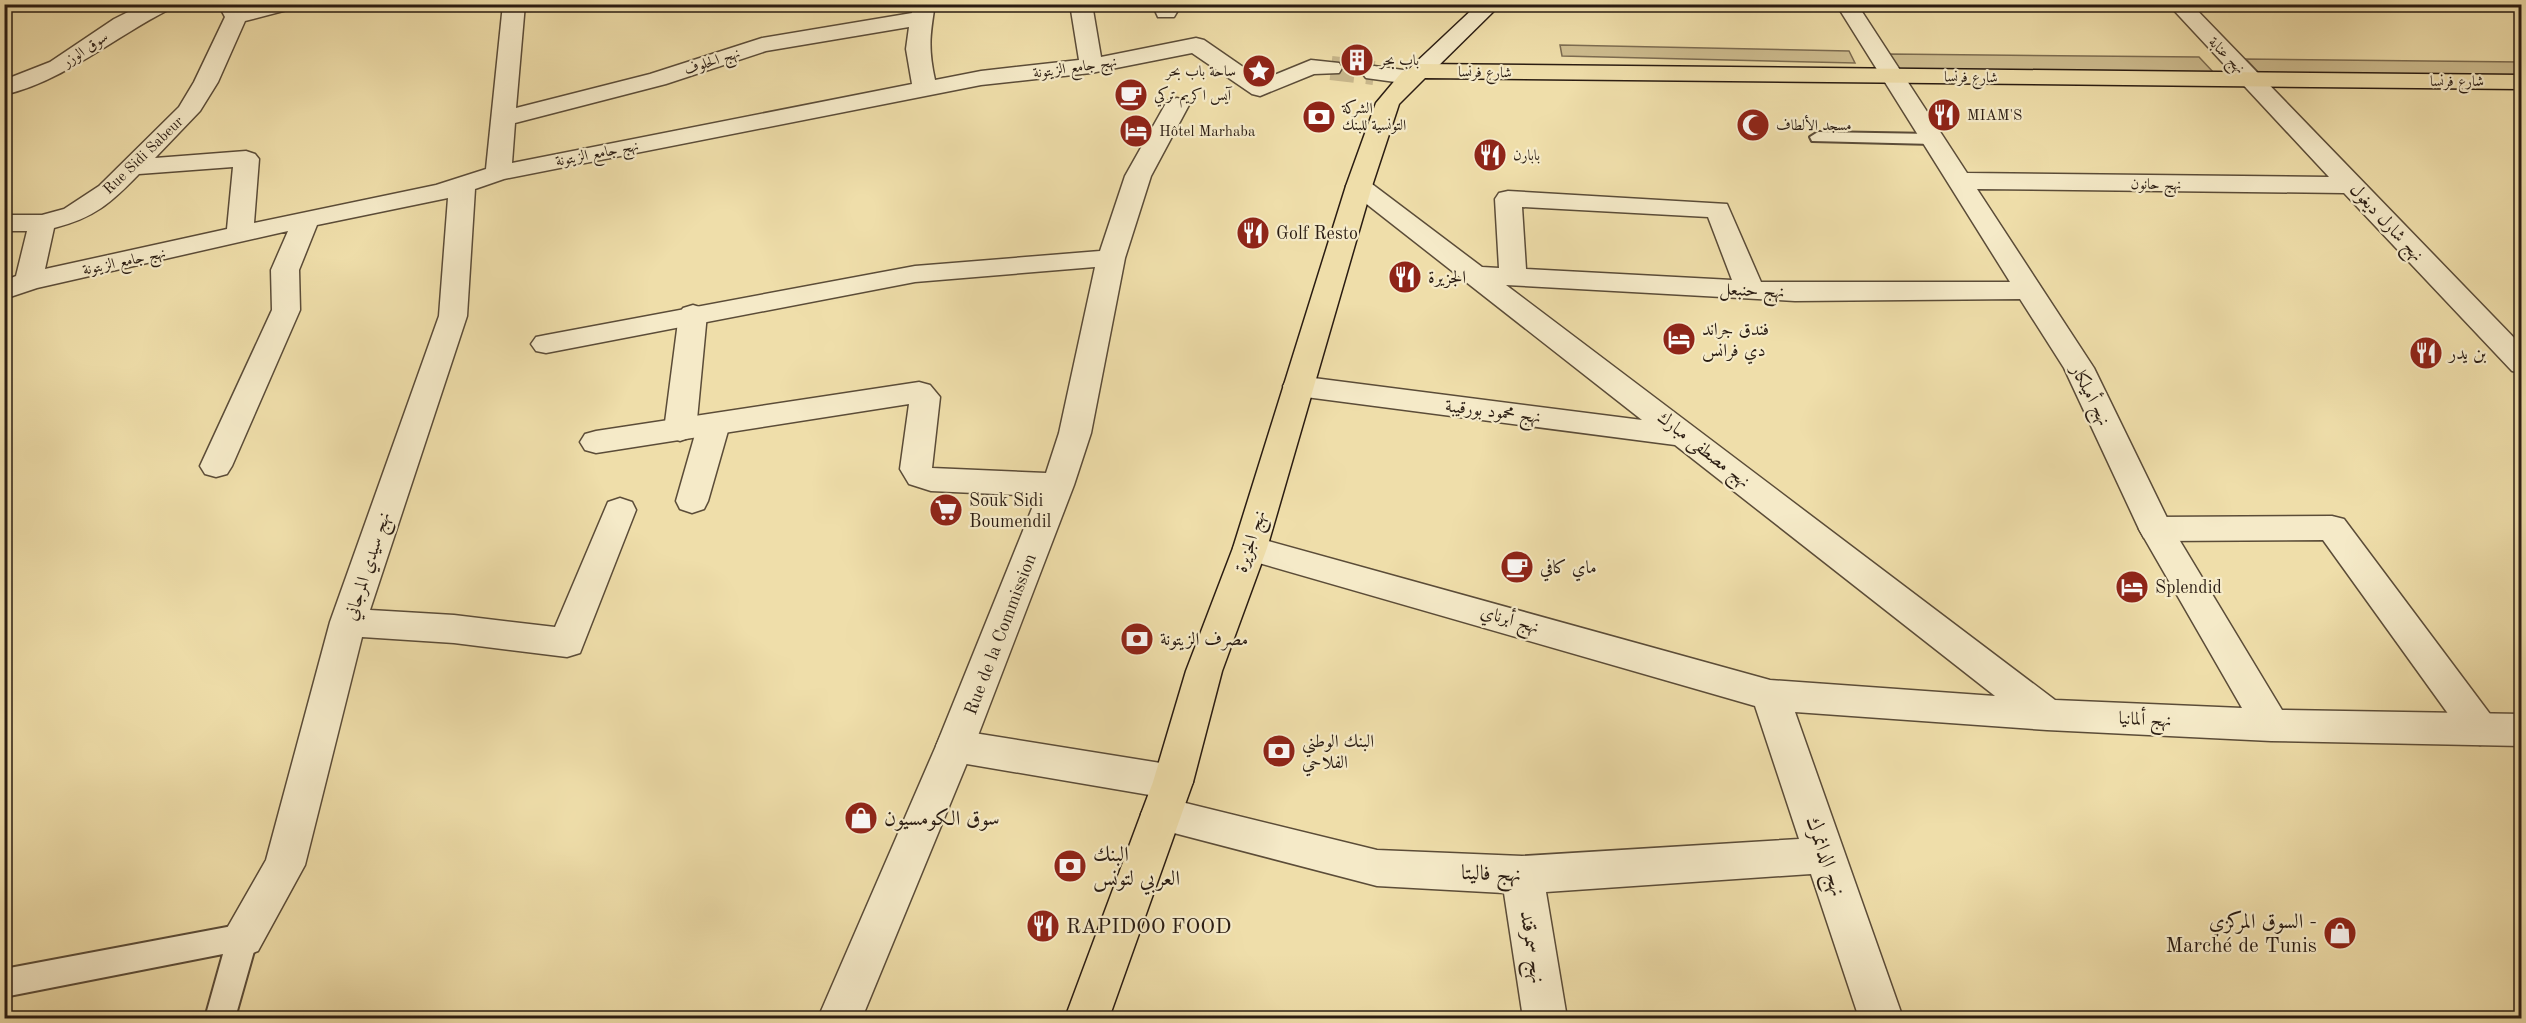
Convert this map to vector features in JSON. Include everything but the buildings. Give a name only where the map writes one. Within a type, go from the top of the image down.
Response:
[{"type":"main road","name":"شارع فرنسا","points":[[1415,74],[2522,82]]},
{"type":"main road","name":"نهج الجزيرة","points":[[1087,1018],[1167,798],[1204,670],[1250,548],[1359,186],[1388,103],[1415,74]]},
{"type":"street","name":"سوق الوزر","points":[[4,88],[58,67],[122,24],[162,4]]},
{"type":"street","points":[[232,11],[284,4]]},
{"type":"street","points":[[498,173],[514,4]]},
{"type":"street","points":[[1080,4],[1091,66]]},
{"type":"street","points":[[1374,73],[1415,74],[1491,4]]},
{"type":"street","name":"نهج أميلكار","points":[[1846,4],[2079,368],[2156,529],[2271,724]]},
{"type":"street","name":"نهج عنابة","points":[[2178,4],[2252,79]]},
{"type":"street","name":"Rue Sidi Sabeur","points":[[4,223],[42,223],[73,215],[108,191],[136,167],[188,111],[206,82],[232,11]]},
{"type":"street","points":[[924,11],[917,49],[925,89]]},
{"type":"street","name":"نهج الحلوف","points":[[502,119],[658,79],[762,45],[924,11]]},
{"type":"street","name":"نهج جامع الزيتونة","points":[[4,291],[30,281],[462,186],[498,173],[981,78],[1091,66],[1196,45],[1260,88],[1311,67],[1331,68]]},
{"type":"street","points":[[15,63],[58,67]]},
{"type":"street","name":"نهج شارل ديغول","points":[[2252,79],[2522,364]]},
{"type":"street","name":"Rue de la Commission","points":[[840,1018],[955,746],[1058,485],[1075,433],[1111,258],[1138,176],[1177,105]]},
{"type":"street","points":[[136,167],[246,159],[240,235]]},
{"type":"street","name":"نهج حانون","points":[[1960,181],[2352,185]]},
{"type":"street","name":"نهج سيدي المرجاني","points":[[243,938],[285,865],[348,622],[453,316],[462,186]]},
{"type":"street","name":"نهج مصطفى مبارك","points":[[1359,186],[2047,715]]},
{"type":"street","points":[[1513,277],[1508,199],[1718,210],[1750,290]]},
{"type":"street","points":[[216,466],[286,310],[285,270],[306,219]]},
{"type":"street","points":[[30,281],[42,223]]},
{"type":"street","points":[[546,344],[693,314],[915,274],[1111,258]]},
{"type":"street","name":"نهج حنبعل","points":[[1476,275],[1796,292],[2028,290]]},
{"type":"street","points":[[680,430],[693,314]]},
{"type":"street","name":"نهج محمود بورقيبة","points":[[1298,386],[1687,436]]},
{"type":"street","points":[[596,442],[919,392],[925,397],[916,470],[920,476],[931,480],[1058,485]]},
{"type":"street","points":[[692,501],[714,424]]},
{"type":"street","points":[[348,622],[454,629],[567,643],[620,510]]},
{"type":"street","points":[[2156,529],[2332,528],[2480,729]]},
{"type":"street","name":"نهج أبرناي","points":[[1250,548],[1770,695]]},
{"type":"street","name":"نهج ألمانيا","points":[[1770,695],[2047,715],[2271,724],[2522,730]]},
{"type":"street","name":"نهج الدانمرك","points":[[1770,695],[1827,855],[1881,1018]]},
{"type":"street","name":"نهج فاليتا","points":[[955,746],[1167,798],[1377,868],[1522,875],[1827,855]]},
{"type":"street","name":"نهج سمرقند","points":[[1522,875],[1545,1018]]},
{"type":"lane","points":[[1818,137],[1933,139]]},
{"type":"lane","points":[[4,983],[243,938],[220,1018]]},
{"type":"shaded area","points":[[1560,45],[1849,51],[1855,63],[1562,56]]},
{"type":"shaded area","points":[[1889,54],[2199,57],[2214,73],[1898,69]]},
{"type":"shaded area","points":[[2246,59],[2521,62],[2521,77],[2260,74]]},
{"type":"tunnel","points":[[1331,68],[1374,73]]},
{"type":"place","name":"باب بحر","points":[[1357,60]]},
{"type":"place","name":"ساحة باب بحر","points":[[1259,71]]},
{"type":"place","name":"آيس اكريم تركي","points":[[1131,95]]},
{"type":"place","name":"MIAM'S","points":[[1944,115]]},
{"type":"place","name":"الشركة التونسية للبنك","points":[[1319,117]]},
{"type":"place","name":"مسجد الألطاف","points":[[1753,125]]},
{"type":"place","name":"Hôtel Marhaba","points":[[1136,131]]},
{"type":"place","name":"بابارن","points":[[1490,155]]},
{"type":"place","name":"Golf Resto","points":[[1253,233]]},
{"type":"place","name":"الجزيرة","points":[[1405,277]]},
{"type":"place","name":"فندق جراند دي فرانس","points":[[1679,339]]},
{"type":"place","name":"بن يدر","points":[[2426,353]]},
{"type":"place","name":"Souk Sidi Boumendil","points":[[946,510]]},
{"type":"place","name":"ماي كافي","points":[[1517,567]]},
{"type":"place","name":"Splendid","points":[[2132,587]]},
{"type":"place","name":"مصرف الزيتونة","points":[[1137,639]]},
{"type":"place","name":"البنك الوطني الفلاحي","points":[[1279,751]]},
{"type":"place","name":"سوق الكومسيون","points":[[861,818]]},
{"type":"place","name":"البنك العربي لتونس","points":[[1070,866]]},
{"type":"place","name":"RAPIDOO FOOD","points":[[1043,926]]},
{"type":"place","name":"السوق المركزي - Marché de Tunis","points":[[2340,933]]}]
